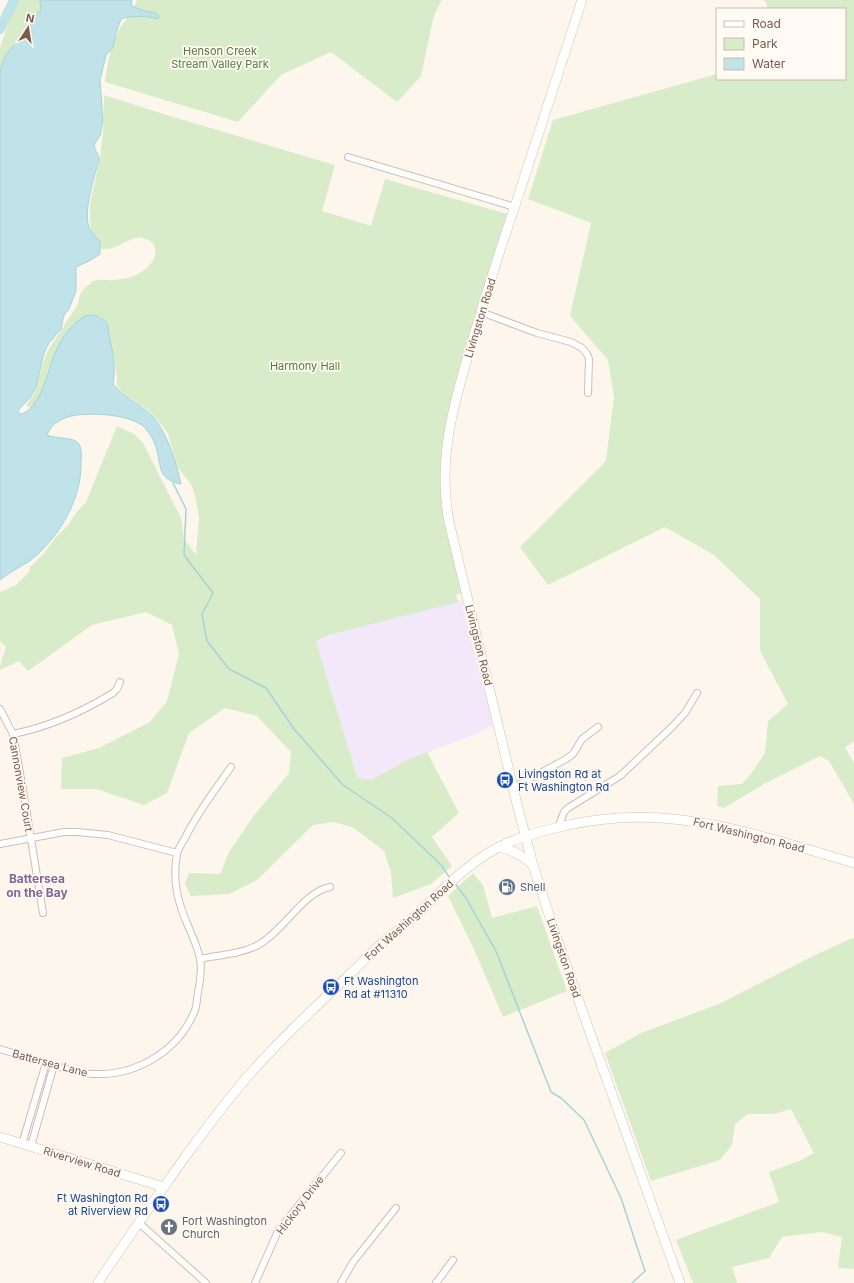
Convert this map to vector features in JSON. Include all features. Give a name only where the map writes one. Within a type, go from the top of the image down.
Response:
[{"type":"main road","name":"Livingston Road","points":[[582,0],[481,312],[461,380],[449,430],[444,466],[445,496],[449,522],[533,865],[588,1027],[680,1283]]},
{"type":"main road","name":"Fort Washington Road","points":[[98,1283],[164,1187],[225,1103],[252,1072],[291,1030],[384,941],[408,922],[475,862],[499,846],[558,828],[618,818],[649,817],[680,819],[745,832],[854,863]]},
{"type":"main road","points":[[499,846],[512,850],[525,857],[533,865]]},
{"type":"main road","name":"Riverview Road","points":[[0,1137],[164,1187]]},
{"type":"street","points":[[348,157],[515,207]]},
{"type":"street","points":[[481,312],[537,333],[571,342],[582,348],[589,359],[588,392]]},
{"type":"street","points":[[13,734],[52,722],[80,711],[113,693],[117,689],[120,682]]},
{"type":"street","points":[[558,828],[564,812],[568,808],[620,776],[685,713],[697,693]]},
{"type":"street","name":"Cannonview Court","points":[[0,709],[13,734],[43,913]]},
{"type":"street","points":[[513,788],[573,754],[582,739],[598,727]]},
{"type":"street","name":"Battersea Lane","points":[[0,1049],[88,1074],[110,1074],[132,1069],[145,1063],[162,1052],[178,1037],[187,1025],[195,1009],[200,983],[200,959],[176,892],[175,881],[177,853],[196,817],[231,767]]},
{"type":"street","points":[[0,844],[64,832],[77,832],[108,835],[177,853]]},
{"type":"street","points":[[200,959],[257,946],[278,929],[312,895],[323,889],[330,888]]},
{"type":"street","points":[[27,1145],[46,1063]]},
{"type":"street","points":[[27,1145],[54,1065]]},
{"type":"street","name":"Hickory Drive","points":[[255,1283],[278,1231],[341,1153]]},
{"type":"street","points":[[341,1283],[353,1262],[396,1208]]},
{"type":"street","points":[[139,1223],[206,1283]]},
{"type":"street","points":[[436,1283],[453,1260]]},
{"type":"shaded area","points":[[461,600],[493,725],[471,736],[411,758],[371,780],[357,777],[316,641],[413,604]]},
{"type":"green space","points":[[16,0],[45,0],[44,8],[0,79],[0,48]]},
{"type":"green space","name":"Henson Creek Stream Valley Park","points":[[137,0],[442,0],[434,15],[421,76],[397,102],[331,52],[281,75],[238,122],[105,82],[108,62],[114,42],[119,30],[132,12]]},
{"type":"green space","points":[[763,0],[854,0],[854,742],[845,747],[854,763],[854,804],[829,761],[820,756],[764,784],[724,808],[717,806],[718,786],[742,784],[751,774],[765,753],[768,721],[788,704],[760,651],[760,599],[714,555],[665,527],[548,585],[520,547],[606,461],[614,397],[608,360],[570,316],[591,223],[528,199],[553,120],[716,74],[716,80],[846,80],[846,8],[767,8],[767,4]]},
{"type":"green space","name":"Harmony Hall","points":[[104,95],[335,165],[322,211],[371,226],[385,179],[511,215],[444,456],[463,593],[456,594],[458,602],[330,635],[316,641],[357,777],[371,780],[411,758],[427,752],[459,813],[432,837],[452,866],[431,884],[393,898],[391,872],[384,851],[354,828],[334,822],[313,825],[257,880],[229,894],[191,896],[185,884],[189,873],[220,874],[229,852],[252,818],[289,773],[291,752],[257,716],[225,708],[189,733],[167,793],[144,805],[96,789],[61,789],[62,758],[99,748],[150,722],[167,701],[179,654],[172,625],[146,612],[92,625],[28,671],[19,661],[0,670],[6,647],[0,641],[0,592],[16,585],[29,572],[30,567],[45,552],[86,502],[117,426],[134,434],[143,443],[181,518],[184,539],[196,555],[199,517],[195,495],[191,484],[178,468],[168,434],[164,428],[147,409],[126,396],[117,386],[117,376],[108,327],[103,319],[98,316],[88,315],[79,319],[33,408],[26,406],[35,392],[47,352],[76,308],[80,295],[89,284],[96,280],[113,280],[134,276],[148,267],[154,258],[155,248],[153,243],[146,239],[132,239],[113,248],[106,249],[99,248],[91,236],[90,203],[100,158],[103,132]]},
{"type":"green space","points":[[473,873],[483,885],[492,918],[537,906],[567,991],[503,1017],[473,947],[448,896]]},
{"type":"green space","points":[[854,938],[854,1269],[838,1268],[842,1237],[822,1232],[782,1237],[769,1258],[732,1267],[737,1283],[693,1283],[676,1240],[779,1202],[769,1172],[799,1161],[814,1153],[791,1109],[774,1114],[748,1114],[735,1124],[732,1145],[720,1160],[651,1181],[605,1053],[641,1033],[721,1003],[811,957]]},
{"type":"water","points":[[40,0],[132,0],[131,5],[141,10],[155,13],[159,16],[158,19],[140,16],[121,19],[113,48],[106,55],[100,80],[103,120],[100,136],[94,147],[99,157],[99,161],[94,176],[87,215],[90,229],[100,241],[100,254],[76,267],[76,291],[69,309],[64,315],[61,329],[49,343],[44,353],[36,387],[30,398],[18,412],[20,414],[27,411],[33,406],[38,398],[55,353],[68,331],[84,316],[93,315],[98,317],[106,322],[108,328],[114,360],[113,384],[121,393],[147,411],[160,426],[173,455],[181,484],[172,482],[163,474],[154,442],[145,428],[135,421],[119,416],[101,414],[76,415],[63,419],[52,427],[47,435],[74,440],[79,444],[81,450],[80,479],[72,505],[59,530],[41,551],[31,560],[7,574],[0,580],[0,70],[5,56],[22,35],[33,17],[41,10]]},
{"type":"waterway","points":[[0,29],[14,0]]},
{"type":"waterway","points":[[173,483],[186,509],[184,555],[213,593],[202,614],[207,641],[229,669],[266,688],[294,729],[343,785],[392,818],[442,866],[449,877]]},
{"type":"waterway","points":[[456,885],[466,898],[496,951],[551,1092],[561,1098],[584,1120],[621,1198],[645,1271],[632,1283]]},
{"type":"place","name":"Livingston Rd at Ft Washington Rd","points":[[505,780]]},
{"type":"place","name":"Shell","points":[[507,887]]},
{"type":"place","name":"Ft Washington Rd at #11310","points":[[331,987]]},
{"type":"place","name":"Ft Washington Rd at Riverview Rd","points":[[161,1204]]},
{"type":"place","name":"Fort Washington Church","points":[[169,1227]]},
{"type":"district","name":"Battersea on the Bay","points":[[37,885]]}]
